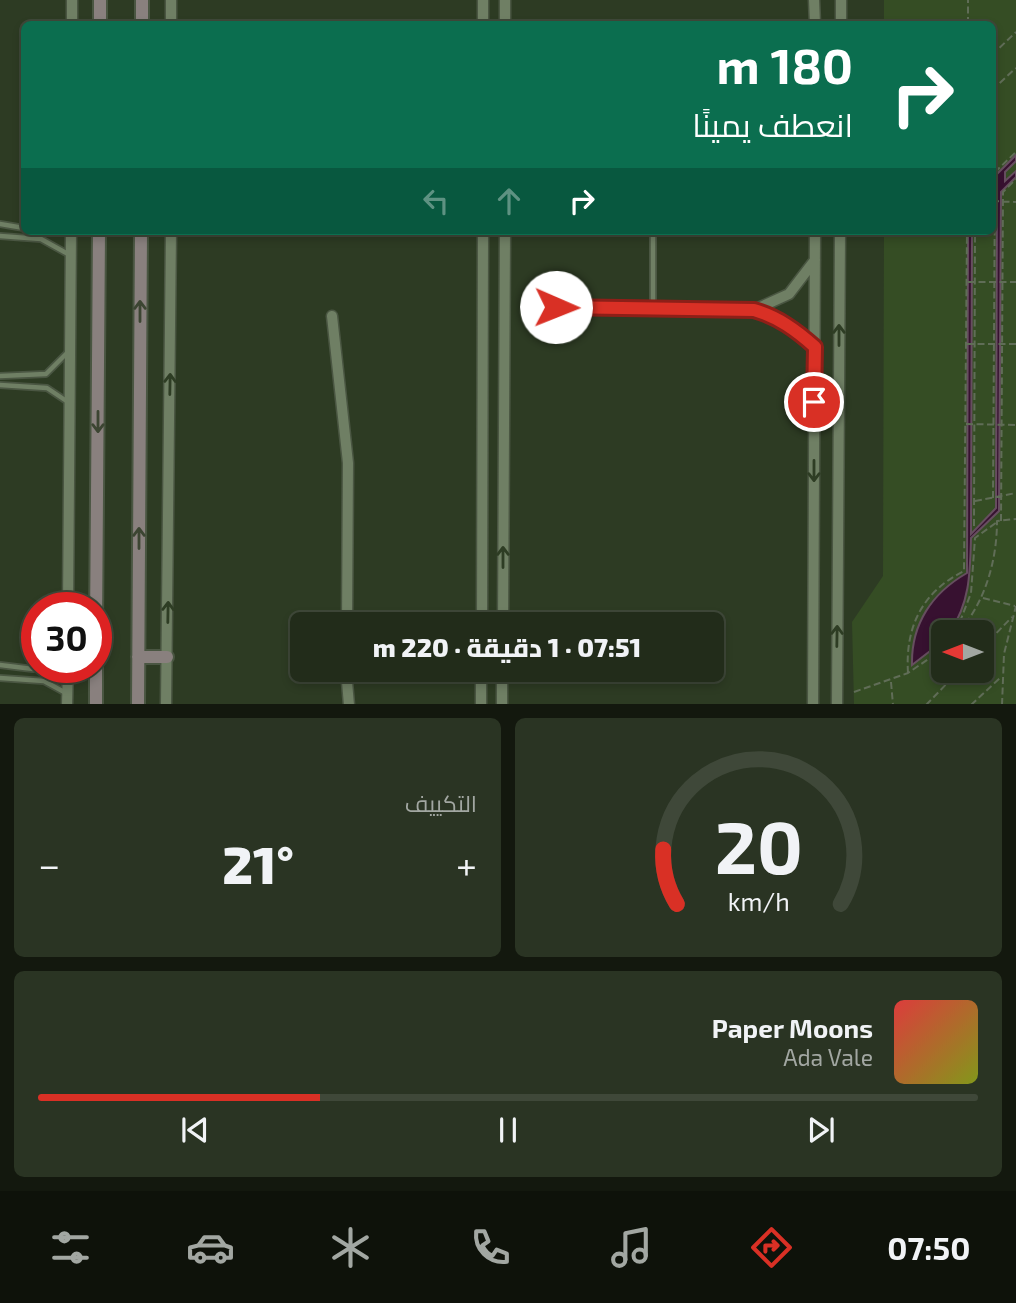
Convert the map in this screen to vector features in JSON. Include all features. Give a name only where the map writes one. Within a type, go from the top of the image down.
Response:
[{"type":"main road","points":[[100,0],[100,21]]},
{"type":"main road","points":[[142,0],[142,21]]},
{"type":"main road","points":[[96,592],[99,235]]},
{"type":"main road","points":[[138,704],[141,235]]},
{"type":"main road","points":[[138,657],[167,657]]},
{"type":"main road","points":[[96,683],[96,704]]},
{"type":"street","points":[[72,0],[72,21]]},
{"type":"street","points":[[171,0],[171,21]]},
{"type":"street","points":[[483,0],[483,21]]},
{"type":"street","points":[[505,0],[505,21]]},
{"type":"street","points":[[814,0],[815,21]]},
{"type":"street","points":[[841,0],[841,21]]},
{"type":"street","points":[[68,592],[71,235]]},
{"type":"street","points":[[166,704],[171,235]]},
{"type":"street","points":[[482,612],[483,235]]},
{"type":"street","points":[[503,612],[505,235]]},
{"type":"street","points":[[813,704],[815,235]]},
{"type":"street","points":[[837,704],[840,235]]},
{"type":"street","points":[[754,310],[789,294],[815,259]]},
{"type":"street","points":[[556,307],[754,310],[784,322],[815,347]]},
{"type":"street","points":[[332,316],[348,463],[346,612]]},
{"type":"street","points":[[347,682],[349,704]]},
{"type":"street","points":[[481,682],[481,704]]},
{"type":"street","points":[[502,682],[502,704]]},
{"type":"street","points":[[68,683],[68,704]]},
{"type":"lane","points":[[0,224],[12,229],[21,228]]},
{"type":"lane","points":[[653,235],[653,308]]},
{"type":"lane","points":[[0,236],[41,239],[61,248],[71,258]]},
{"type":"lane","points":[[0,376],[46,374],[55,368],[71,348]]},
{"type":"lane","points":[[0,385],[47,388],[70,404]]},
{"type":"lane","points":[[0,665],[21,668]]},
{"type":"lane","points":[[0,678],[38,680],[68,693]]},
{"type":"path","points":[[968,0],[968,21]]},
{"type":"path","points":[[996,51],[1016,32]]},
{"type":"path","points":[[996,86],[1016,68]]},
{"type":"path","points":[[996,171],[1016,152]]},
{"type":"path","points":[[966,620],[982,597],[994,561],[999,521],[1003,192],[1016,179]]},
{"type":"path","points":[[996,202],[1016,202]]},
{"type":"path","points":[[908,673],[908,642],[916,615],[936,588],[964,570],[967,235]]},
{"type":"path","points":[[974,526],[975,235]]},
{"type":"path","points":[[992,498],[994,235]]},
{"type":"path","points":[[967,282],[1016,282]]},
{"type":"path","points":[[966,344],[1016,344]]},
{"type":"path","points":[[965,424],[1016,425]]},
{"type":"path","points":[[974,502],[1016,494]]},
{"type":"path","points":[[962,620],[972,586],[975,538],[991,523],[1016,519]]},
{"type":"path","points":[[982,597],[1016,606],[1007,634],[1002,704]]},
{"type":"path","points":[[994,636],[1013,616]]},
{"type":"path","points":[[853,692],[891,681],[931,657]]},
{"type":"path","points":[[972,704],[1003,676]]},
{"type":"path","points":[[891,681],[893,704]]},
{"type":"path","points":[[927,704],[947,683]]},
{"type":"green space","points":[[884,0],[1016,0],[1016,704],[854,704],[852,622],[883,576],[884,235],[996,235],[996,21],[884,21]]},
{"type":"shaded area","points":[[1016,155],[1016,161],[1005,172],[1005,181],[1016,171],[1016,177],[1001,192],[999,511],[971,538],[968,587],[957,620],[931,620],[931,650],[912,665],[915,636],[926,611],[944,590],[967,573],[968,235],[972,235],[971,534],[996,508],[997,174]]},
{"type":"route","points":[[556,307],[754,310],[775,317],[815,347],[814,402]]}]
